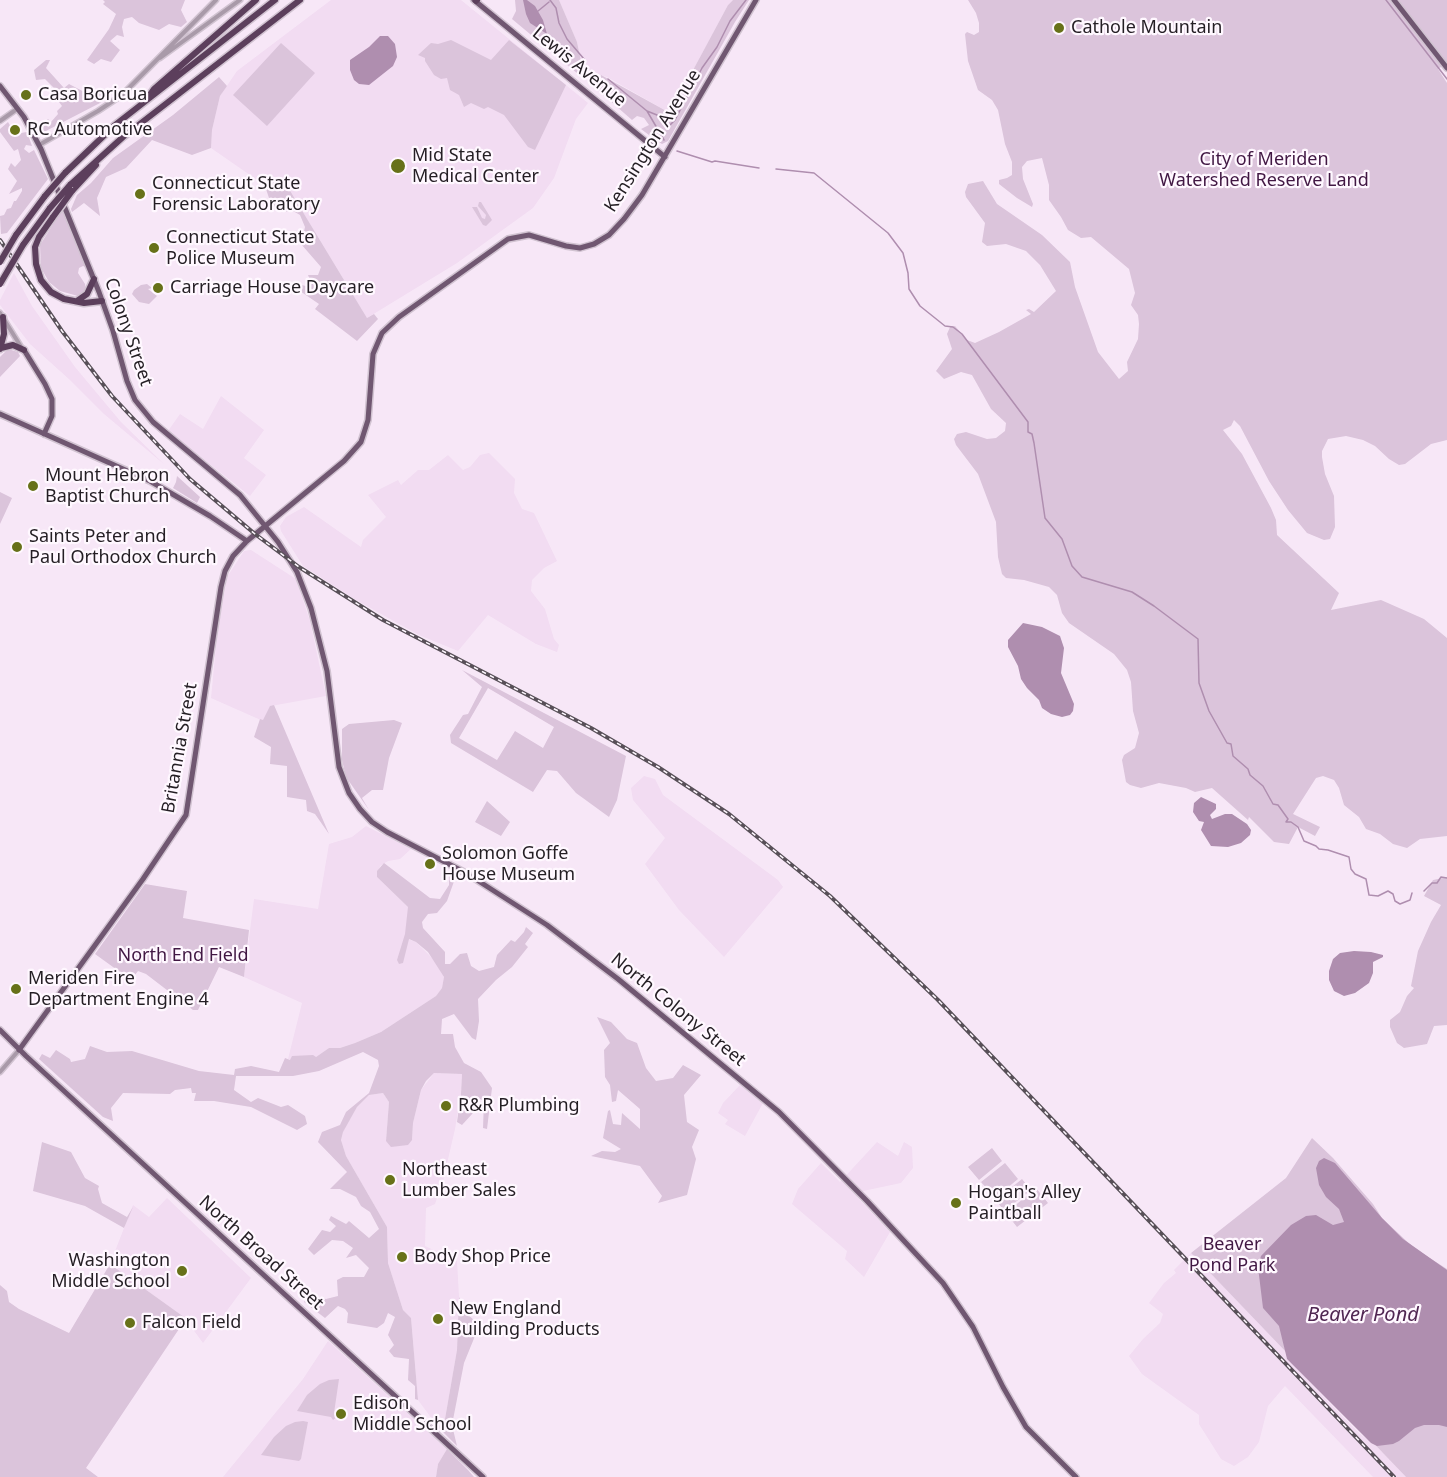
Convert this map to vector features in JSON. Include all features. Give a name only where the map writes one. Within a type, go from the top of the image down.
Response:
[{"type":"highway","points":[[147,100],[157,87],[256,0]]},
{"type":"highway","points":[[0,262],[16,235],[45,196],[96,142],[274,0]]},
{"type":"highway","points":[[0,284],[22,245],[50,208],[103,154],[300,0]]},
{"type":"highway","points":[[71,188],[37,241],[35,253],[37,269],[41,280],[51,292],[62,298],[75,302],[102,301]]},
{"type":"highway","points":[[75,302],[87,294],[94,279]]},
{"type":"highway","points":[[0,348],[4,334],[1,315]]},
{"type":"highway","points":[[0,348],[10,345],[24,350]]},
{"type":"main road","name":"Lewis Avenue","points":[[476,0],[665,157]]},
{"type":"main road","name":"Kensington Avenue","points":[[266,526],[344,461],[361,442],[368,420],[375,346],[382,333],[393,321],[508,238],[529,236],[574,248],[588,246],[601,240],[631,212],[756,0]]},
{"type":"main road","points":[[1394,0],[1447,68]]},
{"type":"main road","name":"Colony Street","points":[[0,86],[18,108],[39,145],[94,279],[128,385],[142,410],[157,426],[234,489],[285,551],[300,579]]},
{"type":"main road","points":[[24,350],[52,399],[52,416],[44,434]]},
{"type":"main road","points":[[0,414],[160,486],[247,541]]},
{"type":"main road","name":"Britannia Street","points":[[19,1050],[163,851],[186,815],[222,578],[233,556],[266,526]]},
{"type":"main road","name":"North Colony Street","points":[[300,579],[311,608],[328,673],[339,767],[349,793],[360,809],[372,822],[387,832],[466,873],[536,917],[606,969],[779,1112],[867,1201],[943,1283],[974,1327],[1003,1387],[1026,1427],[1076,1477]]},
{"type":"main road","name":"North Broad Street","points":[[0,1030],[483,1477]]},
{"type":"street","points":[[160,58],[164,50],[216,0]]},
{"type":"street","points":[[39,145],[115,100],[160,58],[240,0]]},
{"type":"street","points":[[0,121],[18,108]]},
{"type":"street","points":[[1,315],[24,350]]},
{"type":"street","points":[[0,1072],[19,1050]]},
{"type":"shaded area","name":"Mid State Medical Center","points":[[331,0],[461,0],[588,103],[576,119],[554,178],[533,208],[457,263],[367,318],[289,189],[262,180],[260,182],[211,148],[212,130],[220,96],[237,71]]},
{"type":"shaded area","points":[[559,0],[733,0],[728,5],[670,113],[607,77],[591,72],[582,66],[577,42]]},
{"type":"shaded area","points":[[14,273],[32,306],[75,367],[121,422],[165,465],[104,414],[30,344],[0,305],[0,300]]},
{"type":"shaded area","points":[[221,396],[264,430],[244,458],[266,475],[250,496],[168,431],[180,414],[203,429]]},
{"type":"shaded area","points":[[489,453],[515,479],[514,493],[522,509],[534,513],[557,561],[544,568],[532,580],[531,591],[545,609],[554,639],[559,645],[557,652],[536,644],[488,615],[458,651],[419,635],[356,600],[303,566],[281,531],[280,526],[286,517],[304,507],[361,547],[363,540],[386,517],[368,495],[398,480],[401,485],[418,470],[429,470],[448,455],[463,470],[470,467],[480,455]]},
{"type":"shaded area","points":[[251,550],[296,579],[310,621],[326,696],[271,706],[263,721],[211,698],[217,636],[227,577],[244,551]]},
{"type":"shaded area","points":[[644,776],[655,779],[663,795],[778,880],[783,887],[724,957],[679,910],[645,864],[665,838],[633,800],[631,788]]},
{"type":"shaded area","points":[[366,826],[411,849],[400,859],[388,861],[380,866],[377,877],[408,907],[408,939],[416,942],[436,962],[444,977],[442,988],[436,996],[381,1032],[340,1048],[329,1048],[316,1057],[291,1060],[288,1059],[302,1003],[244,977],[254,899],[318,909],[329,844],[352,837]]},
{"type":"shaded area","points":[[434,1073],[462,1074],[455,1129],[443,1181],[435,1204],[426,1208],[425,1246],[457,1261],[459,1297],[457,1350],[445,1419],[438,1427],[418,1400],[411,1318],[403,1310],[388,1263],[387,1227],[346,1156],[341,1140],[343,1131],[357,1107],[369,1095],[383,1093],[389,1102],[386,1141],[412,1140],[413,1123],[421,1090]]},
{"type":"shaded area","points":[[740,1085],[763,1103],[745,1136],[725,1124],[728,1120],[718,1113],[723,1103]]},
{"type":"shaded area","points":[[877,1142],[898,1156],[904,1142],[912,1147],[913,1168],[901,1183],[863,1191],[857,1197],[890,1232],[864,1277],[845,1259],[847,1251],[792,1204],[798,1189],[821,1163],[840,1182]]},
{"type":"shaded area","name":"Washington Middle School","points":[[167,1198],[251,1278],[203,1343],[184,1317],[110,1264],[133,1205],[149,1217]]},
{"type":"shaded area","points":[[1191,1253],[1285,1351],[1287,1359],[1359,1433],[1375,1445],[1406,1477],[1373,1477],[1285,1386],[1268,1406],[1259,1442],[1248,1457],[1234,1466],[1221,1459],[1199,1424],[1199,1415],[1142,1374],[1129,1356],[1160,1323],[1163,1314],[1149,1303],[1164,1283],[1176,1273],[1174,1270]]},
{"type":"shaded area","name":"Edison Middle School","points":[[328,1341],[447,1449],[438,1464],[436,1477],[223,1477],[303,1379]]},
{"type":"green space","points":[[103,0],[185,0],[181,10],[187,22],[181,27],[169,24],[159,30],[139,23],[132,17],[124,19],[122,27],[124,37],[117,35],[110,41],[120,50],[111,62],[101,59],[94,64],[87,60],[109,29],[116,14],[103,4],[105,2]]},
{"type":"green space","points":[[515,0],[559,0],[577,42],[582,66],[589,70],[586,74],[582,76],[578,74],[512,19],[516,11]]},
{"type":"green space","points":[[733,0],[749,0],[668,141],[662,144],[653,138],[641,129],[649,125],[644,118],[637,116],[632,120],[600,92],[598,82],[601,75],[670,113],[728,5]]},
{"type":"green space","name":"City of Meriden Watershed Reserve Land","points":[[968,0],[1447,0],[1447,63],[1438,69],[1447,83],[1447,440],[1431,444],[1405,464],[1399,465],[1375,446],[1363,440],[1346,436],[1328,439],[1322,451],[1322,457],[1325,474],[1334,496],[1335,527],[1330,539],[1324,540],[1307,533],[1288,510],[1269,481],[1240,426],[1234,420],[1231,426],[1223,430],[1242,454],[1271,508],[1276,520],[1277,535],[1339,593],[1331,610],[1381,600],[1424,619],[1447,638],[1447,836],[1420,839],[1407,848],[1393,844],[1380,834],[1366,829],[1359,817],[1344,805],[1334,780],[1323,776],[1316,778],[1293,814],[1320,827],[1315,836],[1298,827],[1289,844],[1274,842],[1249,817],[1248,820],[1212,788],[1195,792],[1159,783],[1141,788],[1130,785],[1126,782],[1122,760],[1124,755],[1135,748],[1139,733],[1127,670],[1114,654],[1069,623],[1062,613],[1057,595],[1049,587],[1006,578],[1002,574],[998,557],[996,522],[978,474],[954,439],[957,434],[966,432],[987,439],[996,438],[1005,431],[1006,423],[991,409],[972,375],[961,372],[944,379],[936,371],[952,349],[947,334],[950,327],[955,326],[967,340],[975,343],[1031,314],[1026,310],[1034,312],[1056,291],[1040,265],[1026,251],[1006,244],[987,246],[982,242],[985,223],[966,197],[968,184],[983,181],[997,204],[1042,235],[1070,262],[1075,287],[1098,352],[1119,379],[1128,371],[1127,362],[1138,339],[1139,324],[1138,315],[1131,305],[1135,293],[1129,269],[1091,237],[1081,238],[1068,230],[1049,200],[1049,185],[1042,158],[1027,161],[1022,167],[1023,179],[1033,204],[1032,207],[999,184],[999,180],[1012,175],[1012,162],[1005,144],[998,110],[992,100],[978,90],[968,61],[965,34],[967,32],[974,35],[979,32],[979,23]]},
{"type":"green space","points":[[451,40],[491,60],[509,40],[566,85],[535,150],[528,147],[504,115],[488,107],[484,109],[471,103],[464,107],[459,95],[450,90],[447,78],[441,79],[434,75],[425,58],[418,55],[431,43],[438,44]]},
{"type":"green space","points":[[281,43],[315,73],[267,126],[233,95]]},
{"type":"green space","points":[[46,60],[50,60],[46,68],[64,88],[69,84],[92,96],[105,92],[110,95],[100,103],[40,134],[38,131],[46,124],[45,122],[48,119],[51,122],[58,114],[57,111],[62,106],[59,102],[65,93],[54,88],[45,79],[36,80],[34,70]]},
{"type":"green space","points":[[219,77],[227,86],[220,96],[212,130],[211,148],[192,155],[152,140],[126,168],[106,177],[97,198],[100,216],[84,203],[72,212],[71,209],[77,195],[113,158],[173,115]]},
{"type":"green space","points":[[8,122],[15,134],[27,132],[32,146],[26,145],[24,149],[29,153],[34,150],[48,179],[7,233],[1,234],[0,216],[11,208],[22,191],[22,188],[9,194],[17,181],[8,169],[11,163],[15,167],[21,160],[18,149],[14,151],[0,132],[0,129]]},
{"type":"green space","points":[[271,180],[289,189],[367,318],[374,314],[378,319],[357,341],[315,309],[319,304],[294,287],[295,283],[309,287],[308,275],[318,275],[321,267],[301,244],[305,227],[300,215],[293,211],[282,212],[271,204],[266,189],[260,182]]},
{"type":"green space","points":[[479,202],[492,220],[486,226],[483,225],[472,207],[477,207],[482,218],[485,219],[486,215],[478,206]]},
{"type":"green space","points":[[62,210],[86,267],[79,268],[78,273],[86,290],[78,296],[60,291],[49,282],[41,268],[40,245]]},
{"type":"green space","points":[[147,284],[152,288],[148,289],[157,296],[149,304],[139,302],[132,294],[141,285]]},
{"type":"green space","points":[[8,349],[18,352],[20,356],[0,377],[0,357]]},
{"type":"green space","points":[[177,476],[200,497],[197,503],[173,488]]},
{"type":"green space","points":[[0,492],[12,498],[0,524]]},
{"type":"green space","points":[[462,670],[626,756],[617,800],[609,817],[576,793],[557,771],[547,770],[533,792],[451,743],[450,735],[463,715],[468,714],[482,687]],"holes":[[[488,688],[554,727],[543,748],[515,731],[497,760],[459,738]]]},
{"type":"green space","points":[[274,705],[329,834],[315,814],[307,811],[306,800],[287,797],[287,766],[270,764],[271,747],[254,737],[260,719],[263,720],[270,706]]},
{"type":"green space","points":[[394,720],[402,723],[389,758],[383,790],[372,790],[362,798],[369,810],[346,777],[342,760],[342,729],[349,724]]},
{"type":"green space","points":[[487,801],[510,822],[501,836],[475,822]]},
{"type":"green space","points":[[384,863],[430,898],[440,899],[449,885],[449,876],[457,873],[447,901],[437,913],[428,914],[422,922],[423,928],[445,952],[445,964],[450,964],[460,954],[467,953],[471,966],[479,971],[494,967],[497,955],[511,940],[515,942],[526,927],[533,933],[525,944],[528,947],[512,967],[478,999],[479,1021],[476,1040],[454,1014],[442,1019],[441,1034],[453,1034],[455,1047],[464,1063],[481,1072],[492,1088],[487,1129],[483,1128],[484,1101],[480,1099],[473,1102],[473,1113],[462,1125],[457,1122],[462,1074],[434,1073],[421,1090],[413,1123],[412,1140],[408,1145],[391,1147],[386,1141],[389,1102],[383,1093],[369,1095],[357,1107],[341,1140],[346,1156],[387,1227],[388,1263],[403,1310],[411,1318],[418,1400],[415,1399],[415,1386],[408,1380],[409,1359],[394,1357],[389,1351],[394,1345],[388,1335],[395,1317],[388,1313],[384,1323],[377,1328],[347,1323],[348,1313],[338,1306],[325,1318],[304,1302],[310,1295],[326,1299],[338,1296],[337,1280],[343,1277],[364,1277],[369,1268],[356,1255],[346,1258],[353,1248],[343,1241],[332,1240],[314,1255],[308,1249],[322,1230],[330,1232],[336,1226],[329,1220],[331,1216],[346,1224],[349,1221],[369,1238],[379,1229],[370,1212],[361,1206],[356,1197],[340,1189],[330,1189],[347,1172],[318,1142],[322,1132],[340,1125],[346,1112],[369,1093],[379,1066],[378,1060],[363,1052],[319,1071],[293,1076],[236,1076],[234,1090],[251,1102],[258,1098],[281,1107],[288,1105],[305,1116],[307,1124],[297,1130],[251,1107],[214,1101],[194,1101],[196,1093],[192,1093],[191,1088],[175,1090],[170,1094],[123,1093],[111,1108],[113,1121],[103,1117],[39,1059],[42,1054],[50,1058],[56,1050],[71,1062],[85,1059],[90,1046],[107,1052],[132,1051],[199,1071],[234,1075],[235,1069],[251,1066],[279,1072],[285,1058],[290,1060],[292,1056],[313,1055],[316,1057],[329,1048],[340,1048],[381,1032],[436,996],[442,988],[444,977],[428,952],[409,939],[403,963],[399,964],[397,960],[405,934],[408,907],[377,877],[377,871]]},
{"type":"green space","points":[[1447,877],[1447,1025],[1434,1026],[1427,1044],[1404,1048],[1397,1043],[1390,1027],[1390,1020],[1400,1012],[1407,996],[1414,988],[1411,986],[1418,951],[1441,905],[1424,896],[1433,880]]},
{"type":"green space","name":"North End Field","points":[[145,884],[187,891],[183,918],[249,930],[244,977],[219,967],[198,1010],[193,1010],[146,974],[138,971],[131,980],[95,954]]},
{"type":"green space","points":[[597,1017],[611,1022],[627,1039],[637,1043],[646,1068],[656,1081],[673,1078],[683,1065],[701,1075],[684,1095],[687,1122],[699,1130],[692,1147],[696,1159],[687,1195],[658,1203],[662,1196],[640,1166],[591,1156],[602,1151],[615,1152],[621,1149],[603,1138],[608,1111],[610,1110],[613,1124],[621,1125],[622,1113],[640,1129],[640,1109],[618,1090],[616,1101],[612,1102],[610,1085],[605,1077],[604,1050],[610,1043]]},
{"type":"green space","name":"Beaver Pond","points":[[1312,1138],[1333,1158],[1373,1204],[1382,1218],[1414,1248],[1447,1269],[1447,1477],[1406,1477],[1191,1253],[1286,1178]]},
{"type":"green space","points":[[42,1142],[71,1152],[85,1178],[99,1186],[102,1203],[127,1217],[133,1207],[124,1228],[85,1206],[33,1191]]},
{"type":"green space","points":[[992,1148],[1002,1161],[979,1180],[968,1167]]},
{"type":"green space","points":[[1005,1163],[1018,1179],[995,1198],[981,1182]]},
{"type":"green space","points":[[1022,1179],[1031,1190],[1004,1211],[996,1200]]},
{"type":"green space","points":[[1036,1188],[1048,1203],[1017,1227],[1006,1213]]},
{"type":"green space","name":"Falcon Field","points":[[110,1264],[184,1317],[179,1329],[86,1468],[98,1477],[0,1477],[0,1285],[7,1291],[9,1302],[19,1309],[69,1333]]},
{"type":"green space","points":[[459,1297],[466,1313],[483,1328],[475,1336],[464,1363],[452,1425],[457,1446],[438,1427],[445,1419],[457,1350]]},
{"type":"green space","points":[[339,1379],[334,1413],[337,1417],[333,1420],[331,1417],[297,1411],[307,1395],[320,1384]]},
{"type":"green space","points":[[303,1421],[308,1422],[299,1461],[261,1455],[274,1437],[286,1426]]},
{"type":"green space","points":[[447,1449],[474,1477],[436,1477],[438,1464]]},
{"type":"water","points":[[523,0],[535,6],[543,20],[547,34],[530,23]]},
{"type":"water","points":[[380,36],[388,36],[395,44],[397,57],[393,66],[369,85],[359,84],[354,80],[350,70],[350,60]]},
{"type":"water","points":[[1023,623],[1042,627],[1060,636],[1064,648],[1061,673],[1074,704],[1070,715],[1062,717],[1042,708],[1039,700],[1021,679],[1018,666],[1008,647],[1008,640]]},
{"type":"water","points":[[1201,797],[1216,804],[1216,809],[1210,815],[1212,819],[1232,814],[1247,824],[1251,830],[1250,835],[1241,843],[1228,847],[1211,846],[1201,830],[1204,822],[1199,821],[1193,812],[1194,803]]},
{"type":"water","points":[[1371,952],[1383,955],[1383,957],[1373,962],[1373,973],[1369,983],[1355,993],[1344,996],[1334,991],[1329,980],[1329,971],[1333,959],[1340,953]]},
{"type":"water","name":"Beaver Pond","points":[[1324,1158],[1335,1163],[1403,1239],[1447,1270],[1447,1427],[1424,1425],[1415,1428],[1393,1444],[1377,1446],[1371,1443],[1287,1359],[1279,1326],[1263,1308],[1258,1267],[1261,1256],[1291,1225],[1306,1216],[1316,1215],[1333,1225],[1344,1222],[1339,1209],[1326,1197],[1319,1185],[1316,1168],[1319,1161]]},
{"type":"waterway","points":[[550,0],[556,8],[559,23],[567,39],[584,59]]},
{"type":"waterway","points":[[647,111],[657,115],[665,126],[669,126],[675,120],[702,68],[717,47],[730,21],[746,0]]},
{"type":"waterway","points":[[1386,0],[1447,79]]},
{"type":"waterway","points":[[538,11],[549,2]]},
{"type":"waterway","points":[[608,79],[647,111],[664,140]]},
{"type":"waterway","points":[[677,151],[712,162],[759,168]]},
{"type":"waterway","points":[[776,169],[814,173],[888,233],[903,253],[909,289],[920,306],[945,326],[953,327],[962,334],[1028,422],[1028,432],[1032,434],[1034,443],[1045,518],[1062,539],[1072,566],[1082,577],[1132,592],[1198,639],[1199,683],[1209,711],[1227,743],[1231,744],[1233,756],[1263,786],[1273,804],[1278,805],[1288,819],[1286,822],[1291,822],[1298,827],[1304,841],[1319,849],[1349,857],[1351,869],[1355,874],[1366,879],[1369,895],[1378,896],[1388,891],[1400,904],[1410,900],[1412,893]]},
{"type":"waterway","points":[[1424,891],[1432,883],[1437,883],[1441,877],[1447,878]]},
{"type":"railway","points":[[0,240],[62,331],[112,396],[190,479],[255,534],[299,567],[383,620],[591,728],[658,767],[729,814],[830,896],[938,1000],[1394,1477]]},
{"type":"place","name":"Cathole Mountain","points":[[1059,28]]},
{"type":"place","name":"Casa Boricua","points":[[26,95]]},
{"type":"place","name":"RC Automotive","points":[[15,130]]},
{"type":"place","name":"Mid State Medical Center","points":[[398,166]]},
{"type":"place","name":"Connecticut State Forensic Laboratory","points":[[140,194]]},
{"type":"place","name":"Connecticut State Police Museum","points":[[154,248]]},
{"type":"place","name":"Carriage House Daycare","points":[[158,288]]},
{"type":"place","name":"Mount Hebron Baptist Church","points":[[33,486]]},
{"type":"place","name":"Saints Peter and Paul Orthodox Church","points":[[17,547]]},
{"type":"place","name":"Solomon Goffe House Museum","points":[[430,864]]},
{"type":"place","name":"Meriden Fire Department Engine 4","points":[[16,989]]},
{"type":"place","name":"R&R Plumbing","points":[[446,1106]]},
{"type":"place","name":"Northeast Lumber Sales","points":[[390,1180]]},
{"type":"place","name":"Hogan's Alley Paintball","points":[[956,1203]]},
{"type":"place","name":"Body Shop Price","points":[[402,1257]]},
{"type":"place","name":"Washington Middle School","points":[[182,1271]]},
{"type":"place","name":"New England Building Products","points":[[438,1319]]},
{"type":"place","name":"Falcon Field","points":[[130,1323]]},
{"type":"place","name":"Edison Middle School","points":[[341,1414]]},
{"type":"park label","name":"Beaver Pond Park","points":[[1232,1255]]}]
